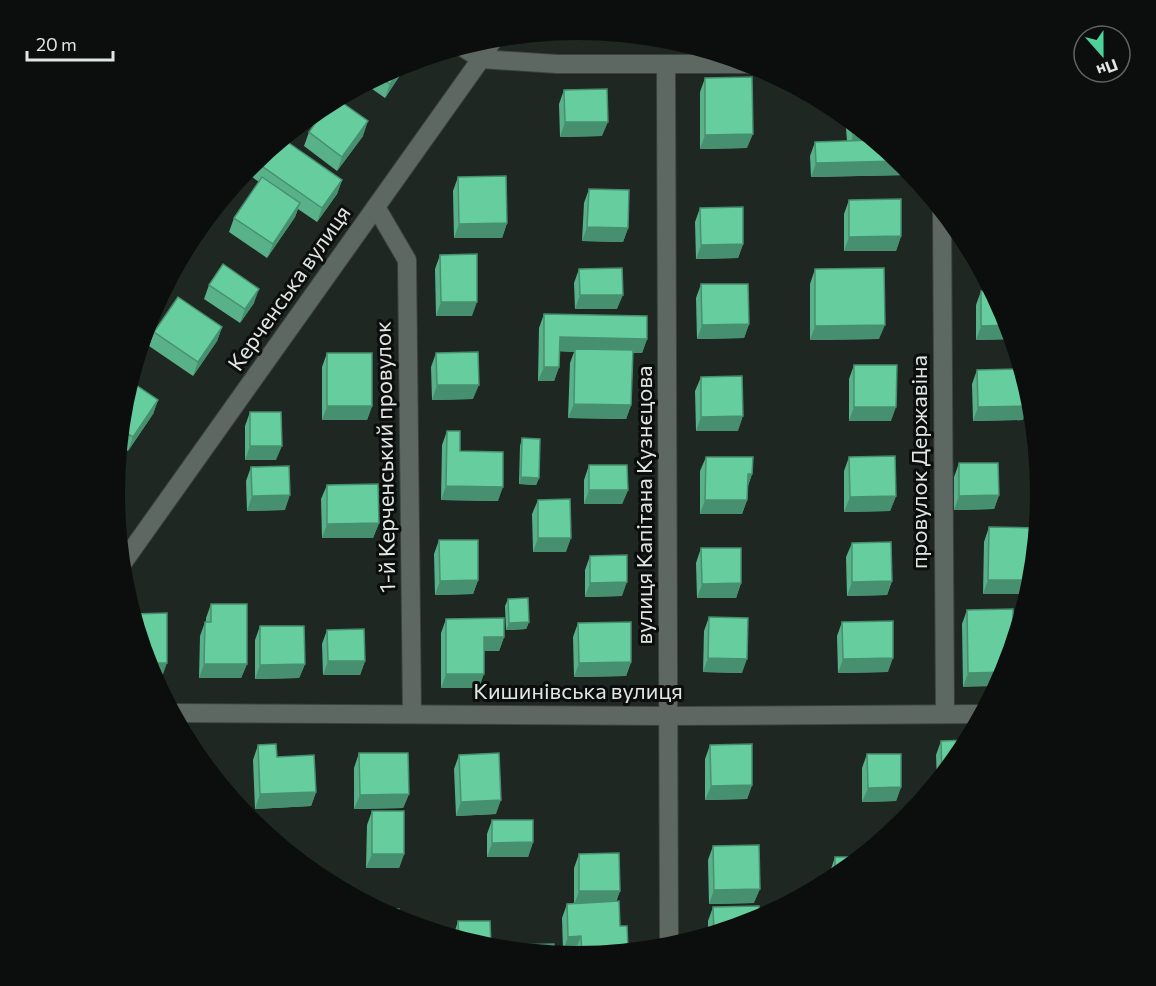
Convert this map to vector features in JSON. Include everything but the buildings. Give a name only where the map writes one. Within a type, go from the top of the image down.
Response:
[{"type":"street","name":"Керченська вулиця","points":[[129,554],[487,50]]},
{"type":"street","points":[[472,53],[481,59],[557,64],[720,64]]},
{"type":"street","name":"вулиця Капітана Кузнєцова","points":[[666,64],[669,936]]},
{"type":"street","name":"1-й Керченський провулок","points":[[376,207],[406,260],[412,714]]},
{"type":"street","name":"провулок Державіна","points":[[942,225],[945,714]]},
{"type":"street","name":"Кишинівська вулиця","points":[[183,713],[669,716],[973,714]]}]
